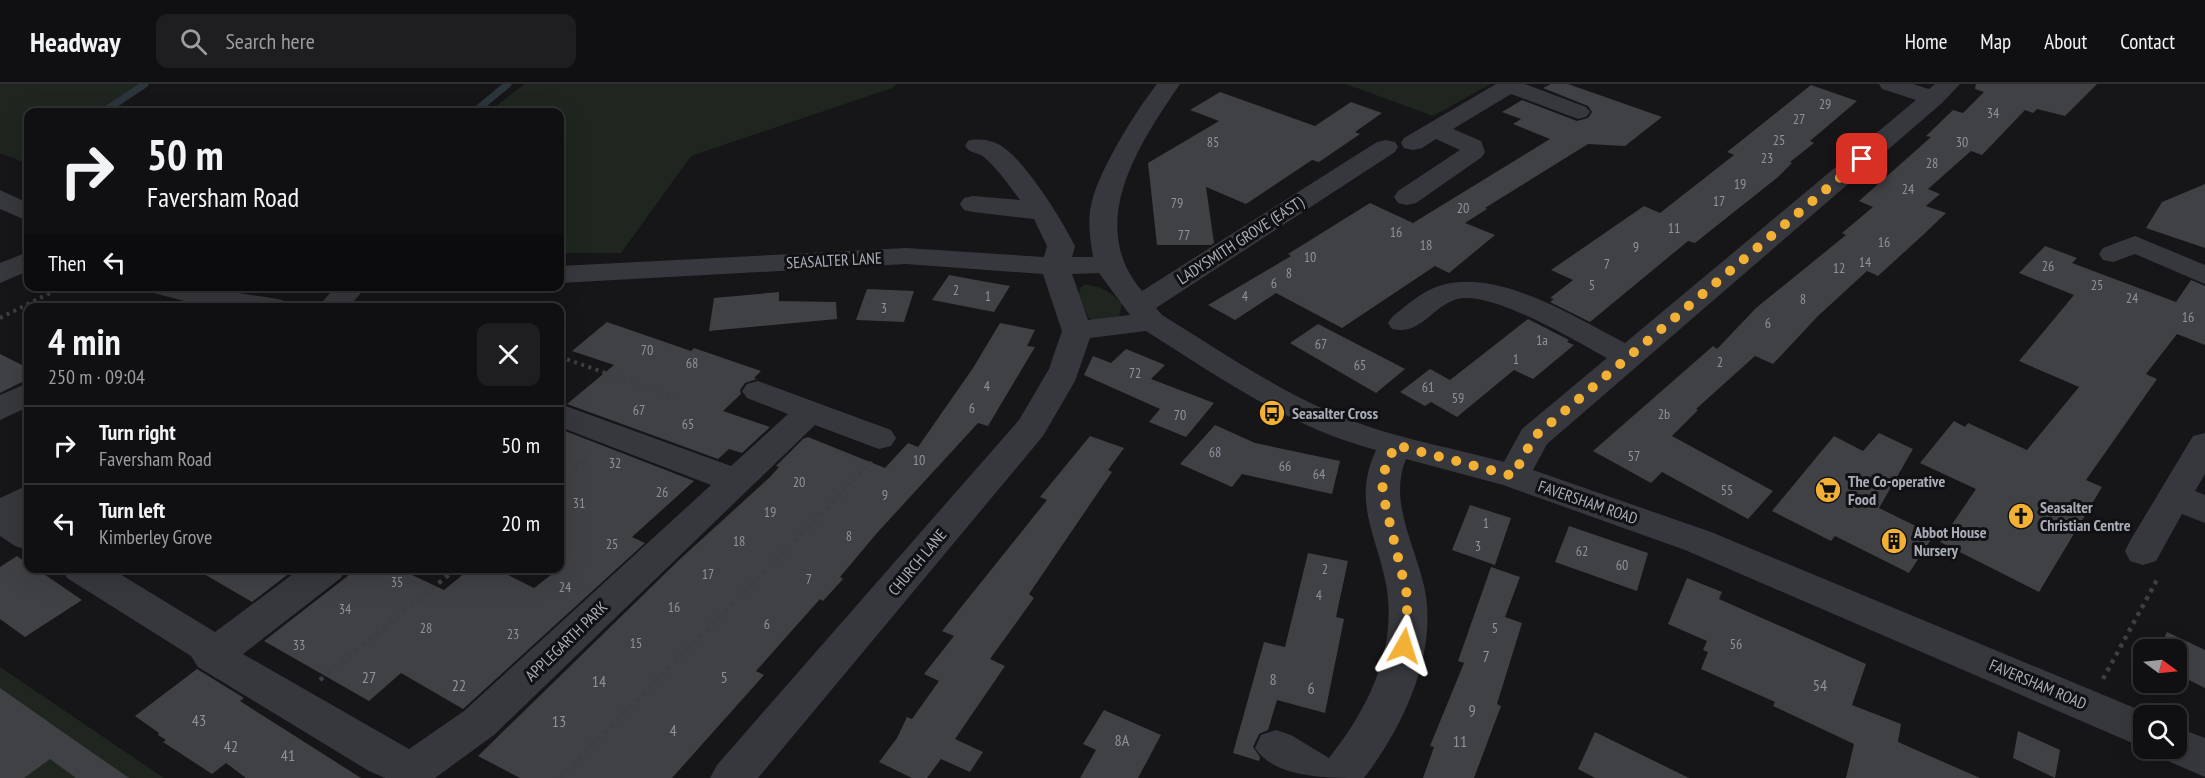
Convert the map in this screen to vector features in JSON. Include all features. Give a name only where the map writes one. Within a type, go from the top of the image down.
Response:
[{"type":"street","name":"FAVERSHAM ROAD","points":[[1169,84],[1154,105],[1121,163],[1105,201],[1102,233],[1109,264],[1118,280],[1145,314],[1257,388],[1317,419],[1353,433],[1513,476],[1698,541],[2133,725]]},
{"type":"street","points":[[1890,84],[1942,91]]},
{"type":"street","points":[[1413,143],[1511,85],[1578,112]]},
{"type":"street","points":[[1513,476],[1534,437],[1942,91]]},
{"type":"street","points":[[1407,197],[1473,152],[1472,146],[1435,130]]},
{"type":"street","points":[[977,146],[1000,156],[1042,213],[1061,246],[1055,267],[1077,331],[1145,314]]},
{"type":"street","name":"LADYSMITH GROVE (EAST)","points":[[1145,314],[1340,174],[1386,147]]},
{"type":"street","points":[[973,204],[1015,207],[1042,213]]},
{"type":"street","points":[[2113,254],[2134,244],[2205,275]]},
{"type":"street","name":"SEASALTER LANE","points":[[564,274],[906,256],[958,257],[1055,267],[1109,264]]},
{"type":"street","points":[[0,274],[24,262]]},
{"type":"street","points":[[1403,323],[1441,295],[1459,290],[1479,290],[1514,301],[1629,357]]},
{"type":"street","points":[[169,291],[189,302]]},
{"type":"street","points":[[336,303],[348,291]]},
{"type":"street","name":"CHURCH LANE","points":[[732,778],[1031,428],[1051,399],[1071,357],[1077,331]]},
{"type":"street","points":[[758,391],[879,438]]},
{"type":"street","points":[[0,408],[24,395]]},
{"type":"street","name":"APPLEGARTH PARK","points":[[88,573],[205,645],[212,656],[292,703],[381,768],[413,770],[479,723],[811,411]]},
{"type":"street","points":[[564,416],[735,482]]},
{"type":"street","points":[[2153,559],[2190,503],[2205,444]]},
{"type":"street","points":[[1339,778],[1361,751],[1383,710],[1402,661],[1408,599],[1383,495],[1382,477],[1395,445]]},
{"type":"street","points":[[24,500],[0,516],[24,534]]},
{"type":"street","points":[[212,656],[321,573]]},
{"type":"street","points":[[1276,747],[1323,778]]},
{"type":"street","points":[[2187,750],[2205,758]]},
{"type":"path","points":[[30,303],[54,291]]},
{"type":"path","points":[[0,318],[24,306]]},
{"type":"path","points":[[564,358],[675,397]]},
{"type":"path","points":[[564,481],[611,433]]},
{"type":"path","points":[[560,778],[881,453],[879,438]]},
{"type":"path","points":[[2090,706],[2153,559]]},
{"type":"path","points":[[292,703],[451,573]]},
{"type":"shaded area","points":[[0,84],[146,84],[110,108],[24,108],[24,162],[0,153]]},
{"type":"shaded area","points":[[525,84],[896,84],[892,88],[691,156],[621,253],[564,253],[564,108],[493,108]]},
{"type":"shaded area","points":[[1346,84],[1491,84],[1433,116]]},
{"type":"shaded area","points":[[1085,285],[1101,288],[1118,300],[1122,304],[1119,317],[1093,321],[1088,317],[1078,295],[1081,287]]},
{"type":"shaded area","points":[[0,667],[164,778],[0,778]]},
{"type":"building","points":[[1551,84],[1568,84],[1662,117],[1625,146],[1588,144],[1485,208],[1487,209],[1465,223],[1495,235],[1449,273],[1435,266],[1342,328],[1276,293],[1235,320],[1208,305],[1291,256],[1288,254],[1370,203],[1413,223],[1550,139],[1513,124],[1521,119],[1502,112],[1522,100],[1577,121],[1588,118],[1592,112],[1588,106],[1543,88]]},
{"type":"building","points":[[1976,84],[2097,84],[2065,116],[2037,109],[2033,113],[2025,110],[1982,155],[1971,151],[1928,189],[1940,194],[1926,206],[1946,213],[1923,235],[1878,276],[1867,271],[1818,316],[1773,364],[1755,356],[1696,409],[1698,410],[1672,436],[1773,491],[1748,519],[1662,472],[1651,483],[1593,451],[1713,346],[1717,349],[1756,308],[1846,235],[1842,233],[1873,207],[1859,201],[1931,137],[1926,136],[1953,110],[1963,113],[1984,92],[1975,89]]},
{"type":"building","points":[[1811,85],[1857,101],[1810,141],[1814,143],[1790,162],[1792,163],[1778,177],[1695,243],[1688,241],[1590,322],[1550,302],[1554,299],[1550,298],[1573,280],[1551,270],[1644,206],[1660,213],[1734,155],[1727,152]]},
{"type":"building","points":[[1220,92],[1315,126],[1351,102],[1382,113],[1355,132],[1360,134],[1319,162],[1312,160],[1246,204],[1206,187],[1214,243],[1211,245],[1157,245],[1148,163],[1219,121],[1190,110]]},
{"type":"building","points":[[2205,184],[2205,248],[2146,228],[2162,202]]},
{"type":"building","points":[[2045,246],[2077,258],[2072,263],[2176,302],[2191,280],[2205,286],[2205,345],[2177,334],[2146,374],[2157,379],[2086,480],[2102,487],[2039,592],[1940,542],[1976,489],[1920,463],[1954,421],[1965,427],[1968,423],[2027,450],[2079,387],[2019,361],[2074,295],[2019,273]]},
{"type":"building","points":[[949,275],[1010,286],[994,312],[932,300]]},
{"type":"building","points":[[867,289],[914,291],[904,322],[856,320]]},
{"type":"building","points":[[779,292],[779,301],[836,302],[837,319],[709,331],[714,298]]},
{"type":"building","points":[[1528,319],[1569,340],[1567,342],[1574,345],[1533,379],[1514,370],[1457,417],[1431,402],[1425,406],[1400,392],[1430,369],[1450,380]]},
{"type":"building","points":[[607,322],[691,351],[694,348],[761,371],[754,378],[757,379],[745,383],[740,390],[741,394],[723,411],[770,427],[742,453],[729,449],[718,459],[567,404],[614,365],[572,351]]},
{"type":"building","points":[[1000,323],[1035,330],[1027,346],[1035,347],[988,426],[978,423],[877,533],[840,577],[843,579],[823,601],[820,599],[756,671],[764,675],[672,778],[520,778],[478,756],[680,559],[769,478],[779,467],[776,466],[803,439],[808,437],[885,468],[908,443],[918,447],[973,368]]},
{"type":"building","points":[[1318,324],[1405,369],[1376,393],[1290,343]]},
{"type":"building","points":[[1126,349],[1165,365],[1151,379],[1214,403],[1186,437],[1149,422],[1160,409],[1084,375],[1093,356],[1111,363]]},
{"type":"building","points":[[0,354],[24,366],[24,381],[0,393]]},
{"type":"building","points":[[1215,425],[1255,443],[1340,461],[1332,494],[1242,474],[1232,487],[1180,464]]},
{"type":"building","points":[[564,431],[694,481],[632,537],[645,543],[463,709],[401,673],[369,701],[264,641],[352,573],[408,573],[444,590],[465,573],[504,573],[534,588],[554,573],[564,573]]},
{"type":"building","name":"The Co-operative Food","points":[[1879,433],[1913,449],[1879,508],[1934,535],[1909,573],[1835,536],[1831,541],[1772,511],[1834,436],[1863,451]]},
{"type":"building","points":[[1090,436],[1124,448],[1108,470],[1112,472],[1029,594],[1034,598],[990,659],[1005,666],[955,739],[983,752],[970,772],[941,759],[927,778],[912,778],[879,762],[897,738],[907,717],[912,719],[939,681],[924,674],[954,636],[942,631],[1047,500],[1040,497]]},
{"type":"building","points":[[1470,505],[1511,518],[1495,565],[1452,550]]},
{"type":"building","points":[[1569,526],[1648,553],[1637,591],[1555,562]]},
{"type":"building","points":[[1308,553],[1348,561],[1336,617],[1344,619],[1325,713],[1277,700],[1268,730],[1259,734],[1253,747],[1260,757],[1259,761],[1233,753],[1264,642],[1285,647]]},
{"type":"building","points":[[17,556],[24,561],[24,573],[42,573],[82,600],[25,637],[0,619],[0,567]]},
{"type":"building","points":[[1491,567],[1520,577],[1505,617],[1522,623],[1497,704],[1501,706],[1474,778],[1423,778],[1434,747],[1430,746],[1464,663],[1458,661]]},
{"type":"building","points":[[203,573],[283,573],[287,575],[252,602]]},
{"type":"building","points":[[1687,578],[1722,592],[1719,599],[1866,664],[1852,705],[1901,724],[1898,742],[1980,778],[1846,778],[1854,744],[1773,706],[1775,702],[1701,669],[1708,652],[1703,650],[1707,641],[1668,624]]},
{"type":"building","points":[[2167,632],[2182,639],[2164,639]]},
{"type":"building","points":[[2187,641],[2205,650],[2205,688],[2187,679]]},
{"type":"building","points":[[197,669],[244,698],[240,701],[361,778],[246,778],[226,763],[212,774],[163,742],[166,740],[158,735],[159,733],[135,716]]},
{"type":"building","points":[[0,688],[129,778],[76,778],[50,759],[24,778],[0,778]]},
{"type":"building","points":[[1104,710],[1161,735],[1138,778],[1080,778],[1096,750],[1083,744]]},
{"type":"building","points":[[2018,731],[2060,750],[2055,778],[2013,758]]},
{"type":"building","points":[[1595,732],[1689,778],[1595,778],[1578,769]]},
{"type":"waterway","points":[[109,108],[145,84]]},
{"type":"waterway","points":[[479,108],[508,84]]},
{"type":"place","name":"Seasalter Cross","points":[[1272,413]]},
{"type":"place","name":"The Co-operative Food","points":[[1828,490]]},
{"type":"place","name":"Seasalter Christian Centre","points":[[2021,516]]},
{"type":"place","name":"Abbot House Nursery","points":[[1894,541]]},
{"type":"route","points":[[1404,646],[1408,599],[1387,515],[1382,477],[1395,445],[1513,476],[1534,437],[1862,159]]}]
